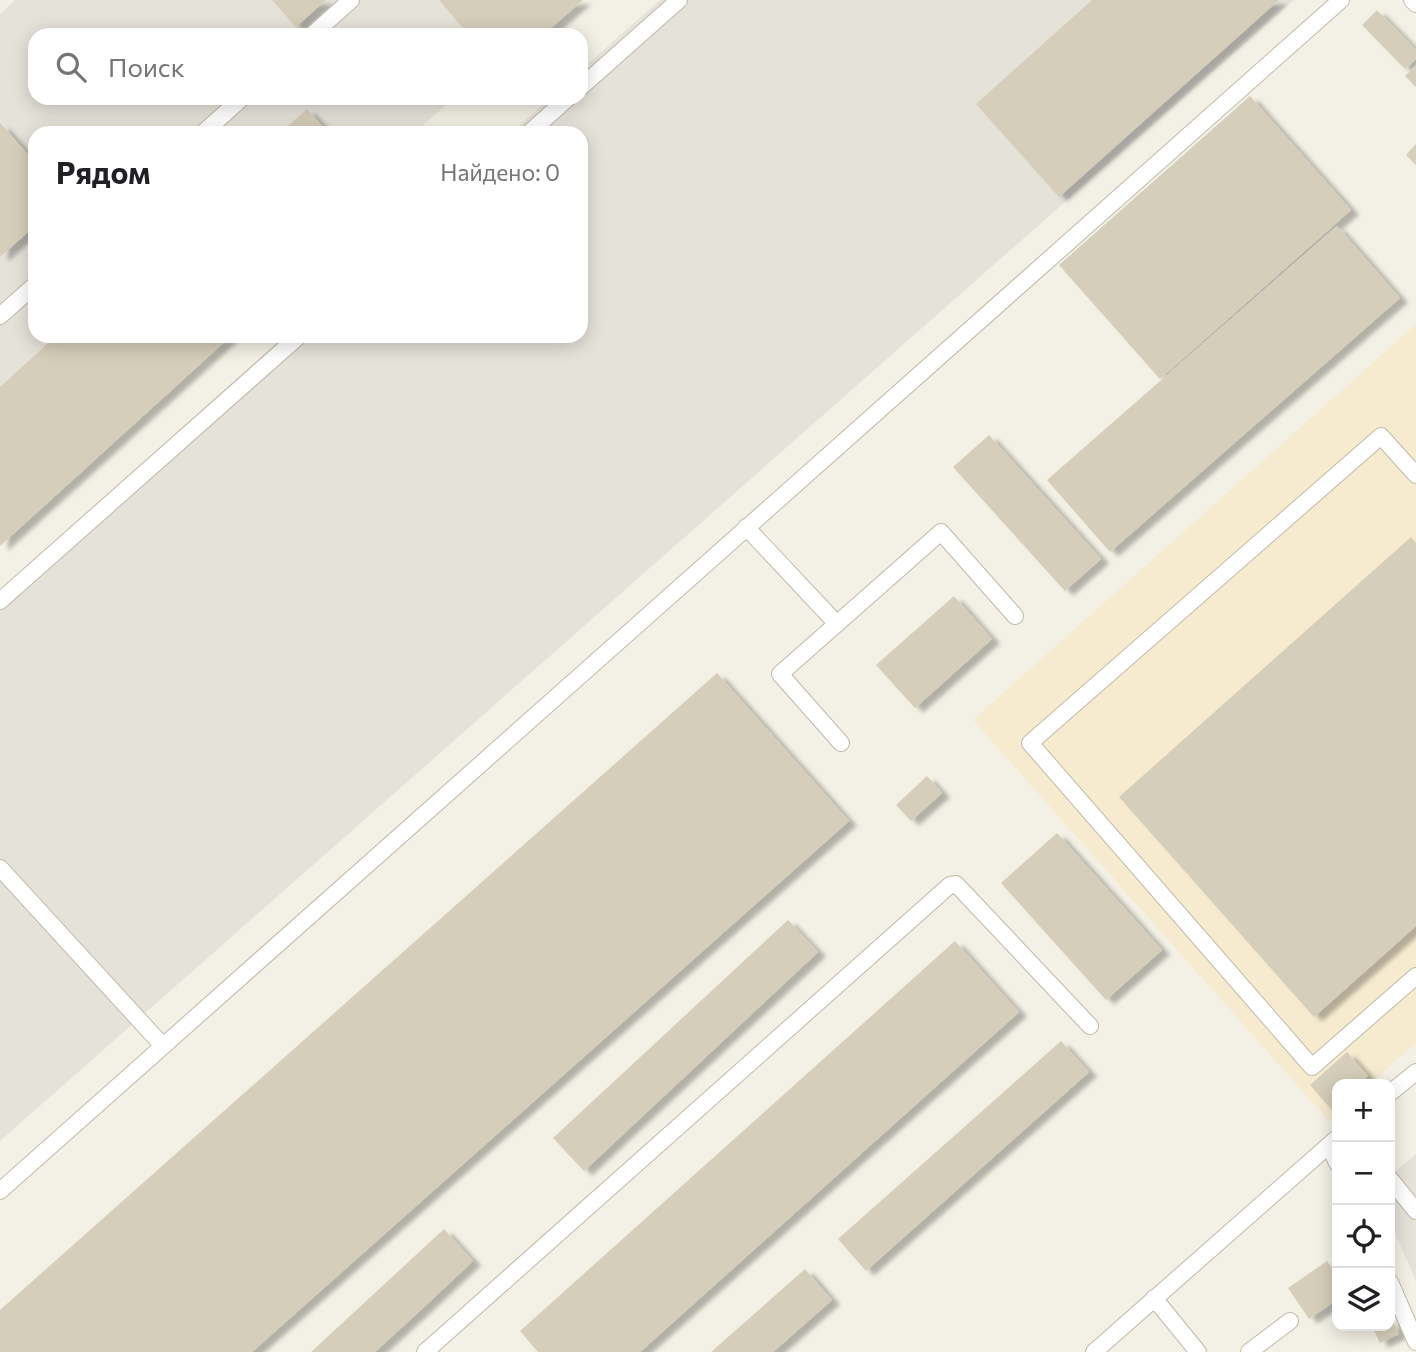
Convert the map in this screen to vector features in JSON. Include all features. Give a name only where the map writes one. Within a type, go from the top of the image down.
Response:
[{"type":"lane","points":[[320,28],[351,0]]},
{"type":"lane","points":[[588,81],[679,0]]},
{"type":"lane","points":[[0,1191],[1341,0]]},
{"type":"lane","points":[[211,126],[234,105]]},
{"type":"lane","points":[[537,126],[560,105]]},
{"type":"lane","points":[[0,317],[28,291]]},
{"type":"lane","points":[[0,601],[291,343]]},
{"type":"lane","points":[[1416,475],[1381,436],[1030,743],[1312,1067],[1416,976]]},
{"type":"lane","points":[[747,527],[837,624]]},
{"type":"lane","points":[[841,743],[780,674],[941,532],[1015,616]]},
{"type":"lane","points":[[0,868],[163,1046]]},
{"type":"lane","points":[[434,1349],[950,885],[956,884],[1090,1026]]},
{"type":"lane","points":[[1395,1089],[1416,1072]]},
{"type":"lane","points":[[1094,1352],[1332,1142]]},
{"type":"lane","points":[[1395,1185],[1416,1210]]},
{"type":"lane","points":[[1395,1294],[1416,1342]]},
{"type":"lane","points":[[1154,1298],[1198,1352]]},
{"type":"lane","points":[[1249,1352],[1290,1321]]},
{"type":"shaded area","points":[[15,0],[565,0],[533,28],[28,28],[28,105],[446,105],[422,126],[28,126],[28,343],[176,343],[0,501],[0,14]]},
{"type":"shaded area","points":[[660,0],[1294,0],[0,1141],[0,604],[186,424],[276,343],[588,343],[588,126],[519,126],[542,105],[588,105],[588,64]]},
{"type":"shaded area","points":[[1416,324],[1416,1043],[1375,1079],[1332,1079],[1332,1118],[1329,1121],[973,720]]},
{"type":"shaded area","points":[[1416,1154],[1416,1281],[1395,1233],[1395,1172]]},
{"type":"building","points":[[272,0],[326,0],[296,27]]},
{"type":"building","points":[[439,0],[583,0],[551,28],[463,28]]},
{"type":"building","points":[[1092,0],[1279,0],[1059,197],[976,104]]},
{"type":"building","points":[[1377,10],[1416,50],[1416,59],[1405,69],[1362,25]]},
{"type":"building","points":[[1416,65],[1416,87],[1405,76]]},
{"type":"building","points":[[1250,96],[1351,210],[1160,379],[1059,265]]},
{"type":"building","points":[[307,109],[323,126],[288,126]]},
{"type":"building","points":[[0,123],[28,154],[28,232],[0,257]]},
{"type":"building","points":[[1416,144],[1416,165],[1406,155]]},
{"type":"building","points":[[1337,226],[1400,298],[1110,552],[1047,480]]},
{"type":"building","points":[[48,343],[223,343],[0,546],[0,387]]},
{"type":"building","points":[[989,435],[1101,559],[1065,591],[953,467]]},
{"type":"building","points":[[1411,537],[1416,543],[1416,926],[1314,1017],[1119,797]]},
{"type":"building","points":[[954,596],[992,639],[915,708],[876,665]]},
{"type":"building","points":[[717,673],[849,821],[252,1352],[0,1352],[0,1310]]},
{"type":"building","points":[[927,776],[942,793],[911,821],[896,805]]},
{"type":"building","points":[[1057,833],[1162,950],[1106,1000],[1001,883]]},
{"type":"building","points":[[788,920],[818,952],[584,1171],[553,1138]]},
{"type":"building","points":[[955,941],[1019,1012],[640,1352],[538,1352],[520,1331]]},
{"type":"building","points":[[1061,1041],[1089,1072],[866,1271],[838,1239]]},
{"type":"building","points":[[1347,1052],[1368,1076],[1365,1079],[1332,1079],[1331,1109],[1310,1085]]},
{"type":"building","points":[[444,1229],[473,1261],[423,1308],[375,1352],[311,1352]]},
{"type":"building","points":[[1327,1261],[1332,1268],[1332,1303],[1309,1319],[1288,1288]]},
{"type":"building","points":[[805,1269],[832,1300],[773,1352],[711,1352]]},
{"type":"building","points":[[1395,1326],[1399,1334],[1380,1343],[1374,1331],[1395,1331]]}]
